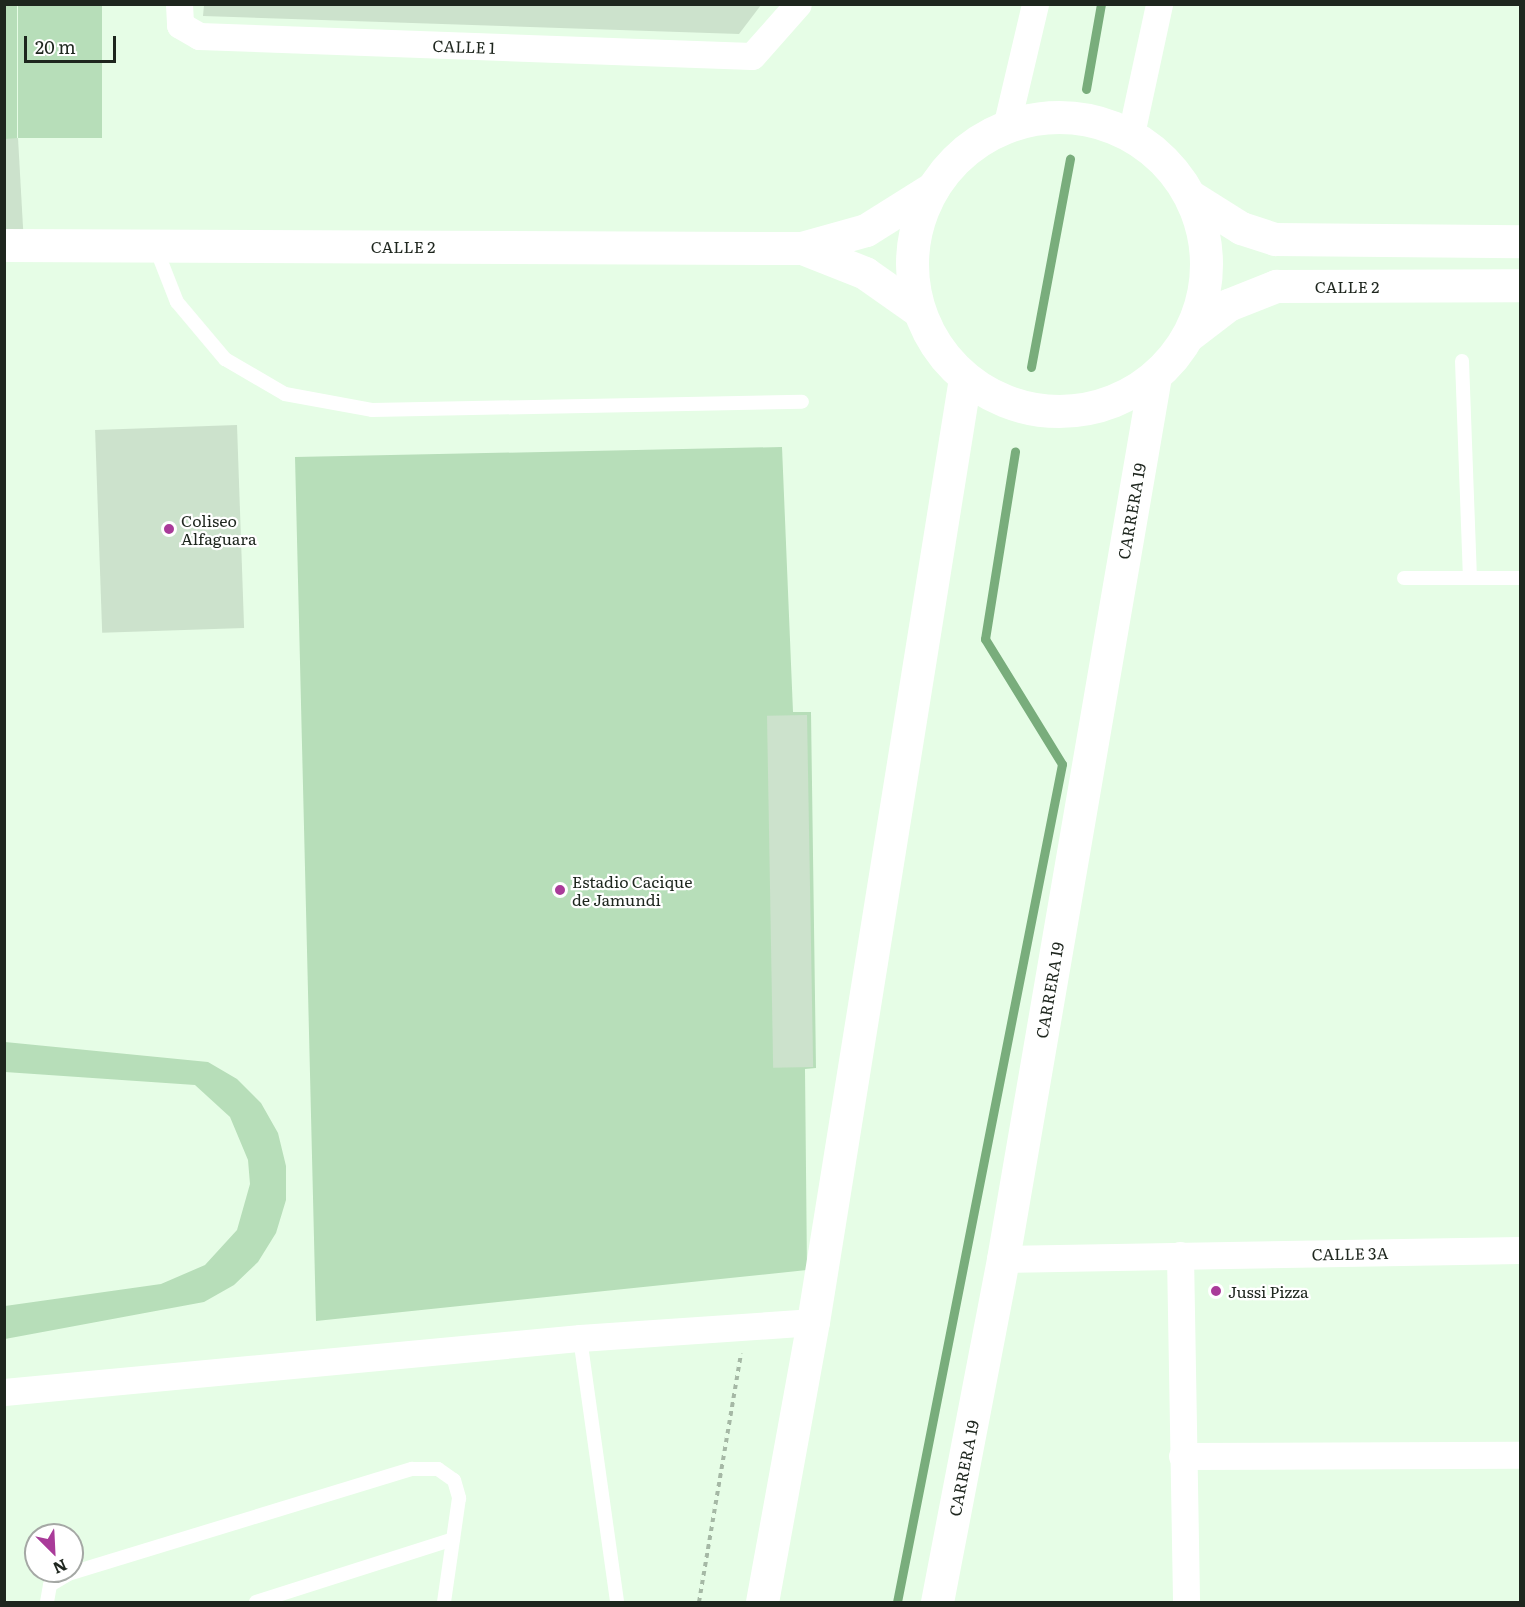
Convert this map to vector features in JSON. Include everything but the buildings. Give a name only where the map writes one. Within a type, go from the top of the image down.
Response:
[{"type":"main road","points":[[1082,118],[1131,134],[1170,166],[1191,196],[1203,229],[1207,268],[1202,301],[1188,336],[1155,376],[1120,398],[1060,411],[1019,406],[981,390],[965,378],[943,355],[919,311],[912,275],[912,252],[924,206],[933,188],[972,145],[1006,127],[1031,120],[1082,118]]},
{"type":"main road","name":"CALLE 2","points":[[4,245],[802,248],[866,230],[933,188]]},
{"type":"main road","points":[[1191,196],[1241,228],[1275,239],[1521,241]]},
{"type":"main road","name":"CALLE 2","points":[[802,248],[865,273],[919,311]]},
{"type":"main road","name":"CALLE 2","points":[[1188,336],[1228,305],[1276,286],[1521,285]]},
{"type":"main road","name":"CARRERA 19","points":[[937,1602],[1003,1259],[1155,376]]},
{"type":"main road","points":[[762,1602],[813,1322],[965,378]]},
{"type":"street","name":"CALLE 1","points":[[180,15],[199,36],[752,56],[798,4]]},
{"type":"street","points":[[1006,127],[1035,4]]},
{"type":"street","points":[[1131,134],[1160,4]]},
{"type":"street","name":"CALLE 3A","points":[[1003,1259],[1521,1250]]},
{"type":"street","points":[[1180,1256],[1186,1602]]},
{"type":"street","points":[[4,1392],[580,1338],[813,1322]]},
{"type":"street","points":[[1182,1456],[1521,1455]]},
{"type":"lane","points":[[155,246],[177,302],[225,359],[285,394],[372,410],[802,402]]},
{"type":"lane","points":[[1462,361],[1470,577]]},
{"type":"lane","points":[[1404,578],[1521,578]]},
{"type":"lane","points":[[580,1338],[617,1602]]},
{"type":"lane","points":[[47,1602],[50,1585],[68,1574],[412,1469],[438,1469],[454,1480],[459,1498],[444,1602]]},
{"type":"lane","points":[[256,1602],[453,1539]]},
{"type":"path","points":[[699,1602],[746,1326]]},
{"type":"green space","points":[[4,5],[17,5],[17,139],[4,139]]},
{"type":"green space","points":[[18,5],[102,5],[102,138],[18,138]]},
{"type":"green space","name":"Estadio Cacique de Jamundi","points":[[782,447],[793,712],[811,712],[816,1068],[805,1069],[807,1270],[316,1321],[295,457]]},
{"type":"green space","points":[[5,1042],[208,1062],[237,1079],[261,1103],[278,1133],[286,1166],[286,1200],[276,1233],[258,1262],[234,1285],[204,1302],[5,1339],[5,1306],[161,1284],[205,1265],[237,1230],[250,1184],[248,1160],[230,1117],[195,1085],[5,1072]]},
{"type":"waterway","points":[[1086,89],[1101,4]]},
{"type":"waterway","points":[[1031,367],[1070,159]]},
{"type":"waterway","points":[[897,1602],[1062,764],[985,639],[1015,451]]},
{"type":"place","name":"Coliseo Alfaguara","points":[[169,529]]},
{"type":"place","name":"Estadio Cacique de Jamundi","points":[[560,890]]},
{"type":"place","name":"Jussi Pizza","points":[[1216,1291]]}]
